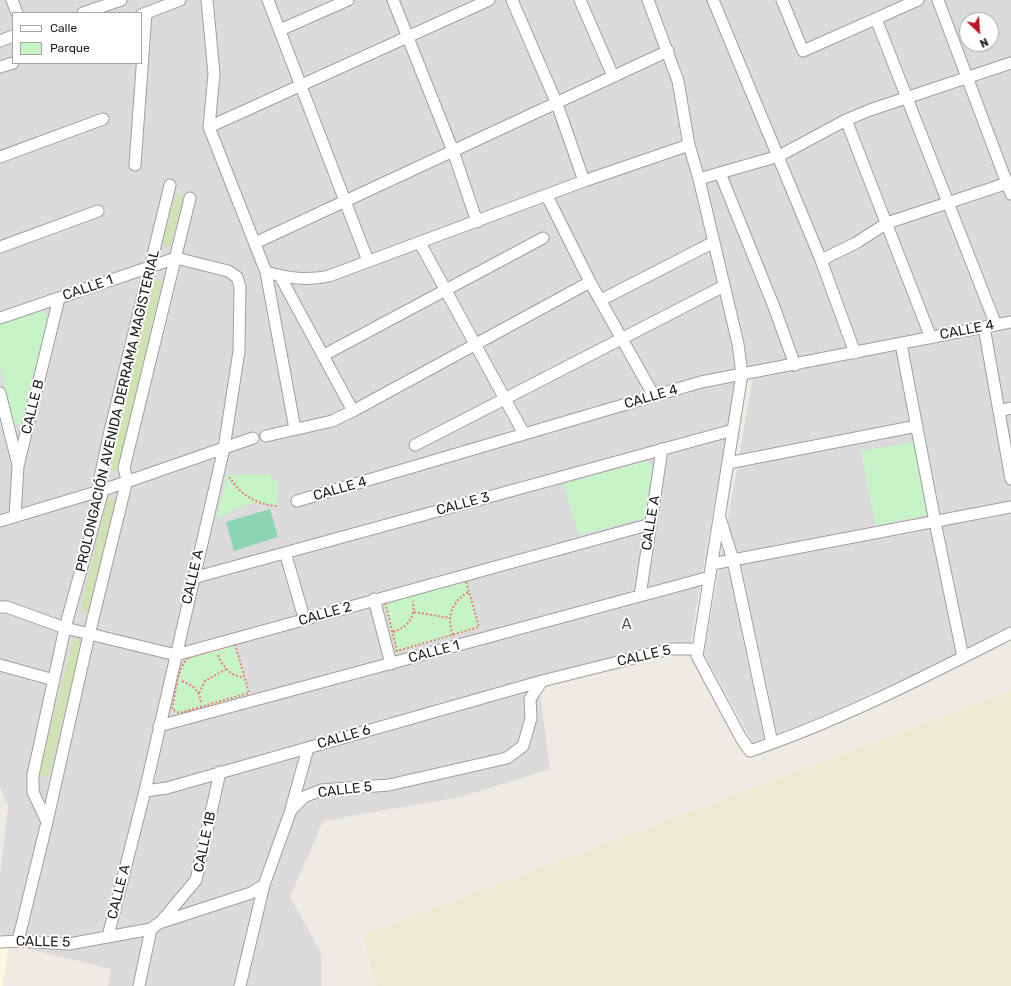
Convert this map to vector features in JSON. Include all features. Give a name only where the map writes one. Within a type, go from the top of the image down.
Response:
[{"type":"street","points":[[12,0],[17,12]]},
{"type":"street","points":[[86,12],[121,0]]},
{"type":"street","points":[[142,33],[143,14],[163,3],[180,0]]},
{"type":"street","points":[[207,0],[214,74],[209,126],[266,272],[295,429]]},
{"type":"street","points":[[268,0],[368,261]]},
{"type":"street","points":[[280,30],[348,0]]},
{"type":"street","points":[[393,0],[453,151],[477,222]]},
{"type":"street","points":[[209,126],[488,0]]},
{"type":"street","points":[[512,0],[556,103],[584,181]]},
{"type":"street","points":[[580,0],[614,76]]},
{"type":"street","points":[[648,0],[678,81],[688,145],[699,178],[738,344],[742,374],[697,656],[741,738],[750,751],[772,744],[910,685],[1011,633]]},
{"type":"street","points":[[713,0],[821,260],[855,353]]},
{"type":"street","points":[[782,0],[803,51],[918,0]]},
{"type":"street","points":[[938,0],[1009,182],[1011,194]]},
{"type":"street","points":[[876,19],[996,325]]},
{"type":"street","points":[[0,41],[12,36]]},
{"type":"street","points":[[255,243],[668,51]]},
{"type":"street","points":[[0,67],[12,63]]},
{"type":"street","points":[[699,178],[779,156],[846,120],[907,97],[1011,63]]},
{"type":"street","points":[[135,166],[140,64]]},
{"type":"street","points":[[0,157],[103,119]]},
{"type":"street","points":[[846,120],[931,338]]},
{"type":"street","points":[[266,272],[280,276],[313,279],[329,276],[584,181],[688,145]]},
{"type":"street","points":[[720,173],[774,307],[795,365]]},
{"type":"street","points":[[821,260],[856,243],[887,223],[1009,182]]},
{"type":"street","name":"PROLONGACIÓN AVENIDA DERRAMA MAGISTERIAL","points":[[47,822],[33,792],[33,775],[66,628],[103,490],[100,478],[108,439],[170,185]]},
{"type":"street","points":[[547,196],[590,282],[623,338],[654,396]]},
{"type":"street","name":"PROLONGACIÓN AVENIDA DERRAMA MAGISTERIAL","points":[[18,941],[47,822],[89,635],[127,480],[124,468],[190,198]]},
{"type":"street","points":[[0,246],[98,210]]},
{"type":"street","points":[[324,355],[543,238]]},
{"type":"street","points":[[601,300],[714,242]]},
{"type":"street","points":[[420,243],[524,434]]},
{"type":"street","name":"CALLE 1","points":[[0,318],[176,258]]},
{"type":"street","name":"CALLE A","points":[[108,936],[145,791],[192,578],[224,448],[239,351],[240,287],[237,277],[228,272],[176,258]]},
{"type":"street","points":[[280,276],[353,411]]},
{"type":"street","points":[[266,436],[332,420],[353,411],[590,282]]},
{"type":"street","points":[[416,445],[724,286]]},
{"type":"street","name":"CALLE B","points":[[15,516],[18,466],[59,298]]},
{"type":"street","name":"CALLE 4","points":[[297,501],[701,382],[1011,322]]},
{"type":"street","points":[[984,327],[1011,479]]},
{"type":"street","points":[[901,344],[934,522],[963,657]]},
{"type":"street","points":[[0,393],[18,466]]},
{"type":"street","points":[[999,411],[1011,408]]},
{"type":"street","points":[[728,463],[917,426]]},
{"type":"street","name":"CALLE 3","points":[[192,578],[733,430]]},
{"type":"street","points":[[0,521],[103,490],[127,480],[253,438]]},
{"type":"street","name":"CALLE A","points":[[640,596],[662,449]]},
{"type":"street","points":[[712,564],[1011,507]]},
{"type":"street","points":[[720,516],[733,560],[772,744]]},
{"type":"street","name":"CALLE 2","points":[[0,607],[7,607],[89,635],[176,655],[374,599],[651,524]]},
{"type":"street","points":[[287,559],[302,611]]},
{"type":"street","name":"CALLE 1","points":[[159,726],[710,577]]},
{"type":"street","points":[[374,599],[391,664]]},
{"type":"street","name":"CALLE 5","points":[[0,942],[18,941],[69,944],[155,926],[251,893],[264,885],[291,810],[304,798],[321,790],[389,785],[507,758],[523,746],[531,718],[530,699],[542,681],[670,649],[698,649]]},
{"type":"street","points":[[0,665],[54,680]]},
{"type":"street","name":"CALLE 6","points":[[145,791],[167,788],[542,681]]},
{"type":"street","points":[[291,810],[308,748]]},
{"type":"street","name":"CALLE 1B","points":[[155,926],[196,880],[220,772]]},
{"type":"street","points":[[240,986],[264,885]]},
{"type":"street","points":[[138,986],[155,926]]},
{"type":"path","points":[[228,475],[236,488],[252,501],[277,506]]},
{"type":"path","points":[[465,578],[479,627],[397,651],[385,602],[411,594],[465,578]]},
{"type":"path","points":[[453,635],[450,618],[455,603],[460,597],[469,592]]},
{"type":"path","points":[[392,633],[405,627],[409,623],[414,612],[411,594]]},
{"type":"path","points":[[414,612],[450,618]]},
{"type":"path","points":[[235,644],[249,693],[178,713],[175,712],[172,709],[181,669],[185,661],[189,657],[216,650],[235,644]]},
{"type":"path","points":[[216,650],[226,669],[234,675],[244,677]]},
{"type":"path","points":[[201,707],[199,693],[205,681],[226,669]]},
{"type":"path","points":[[179,680],[191,685],[199,693]]},
{"type":"shaded area","points":[[0,0],[1011,0],[1011,630],[911,681],[754,745],[704,654],[753,377],[736,378],[690,645],[674,646],[673,641],[648,653],[538,678],[550,769],[461,797],[323,821],[290,897],[321,953],[321,986],[108,986],[111,969],[24,948],[0,933],[0,876],[8,806],[0,787]]},
{"type":"shaded area","points":[[0,947],[8,948],[3,986],[0,986]]},
{"type":"green space","points":[[176,195],[183,198],[171,244],[166,248],[163,242]]},
{"type":"green space","points":[[160,280],[162,283],[118,470],[112,471],[109,465],[154,282]]},
{"type":"green space","points":[[42,310],[49,318],[24,422],[18,425],[14,421],[0,367],[0,324]]},
{"type":"green space","points":[[915,442],[930,514],[876,526],[861,451]]},
{"type":"green space","points":[[648,461],[653,467],[644,518],[579,535],[564,484]]},
{"type":"green space","points":[[227,475],[271,475],[271,480],[278,480],[277,506],[258,503],[246,504],[217,519]]},
{"type":"green space","points":[[109,498],[114,500],[115,504],[89,610],[85,613],[81,611],[81,608],[106,503]]},
{"type":"green space","points":[[270,509],[278,537],[234,551],[226,522]]},
{"type":"green space","points":[[466,578],[480,628],[397,652],[383,603]]},
{"type":"green space","points":[[74,639],[80,639],[82,643],[48,777],[39,775],[72,644]]},
{"type":"green space","points":[[235,643],[250,694],[178,715],[171,709],[184,661],[188,657]]},
{"type":"green space","points":[[1011,690],[1011,986],[377,986],[362,934]]},
{"type":"district","name":"A","points":[[627,625]]}]
